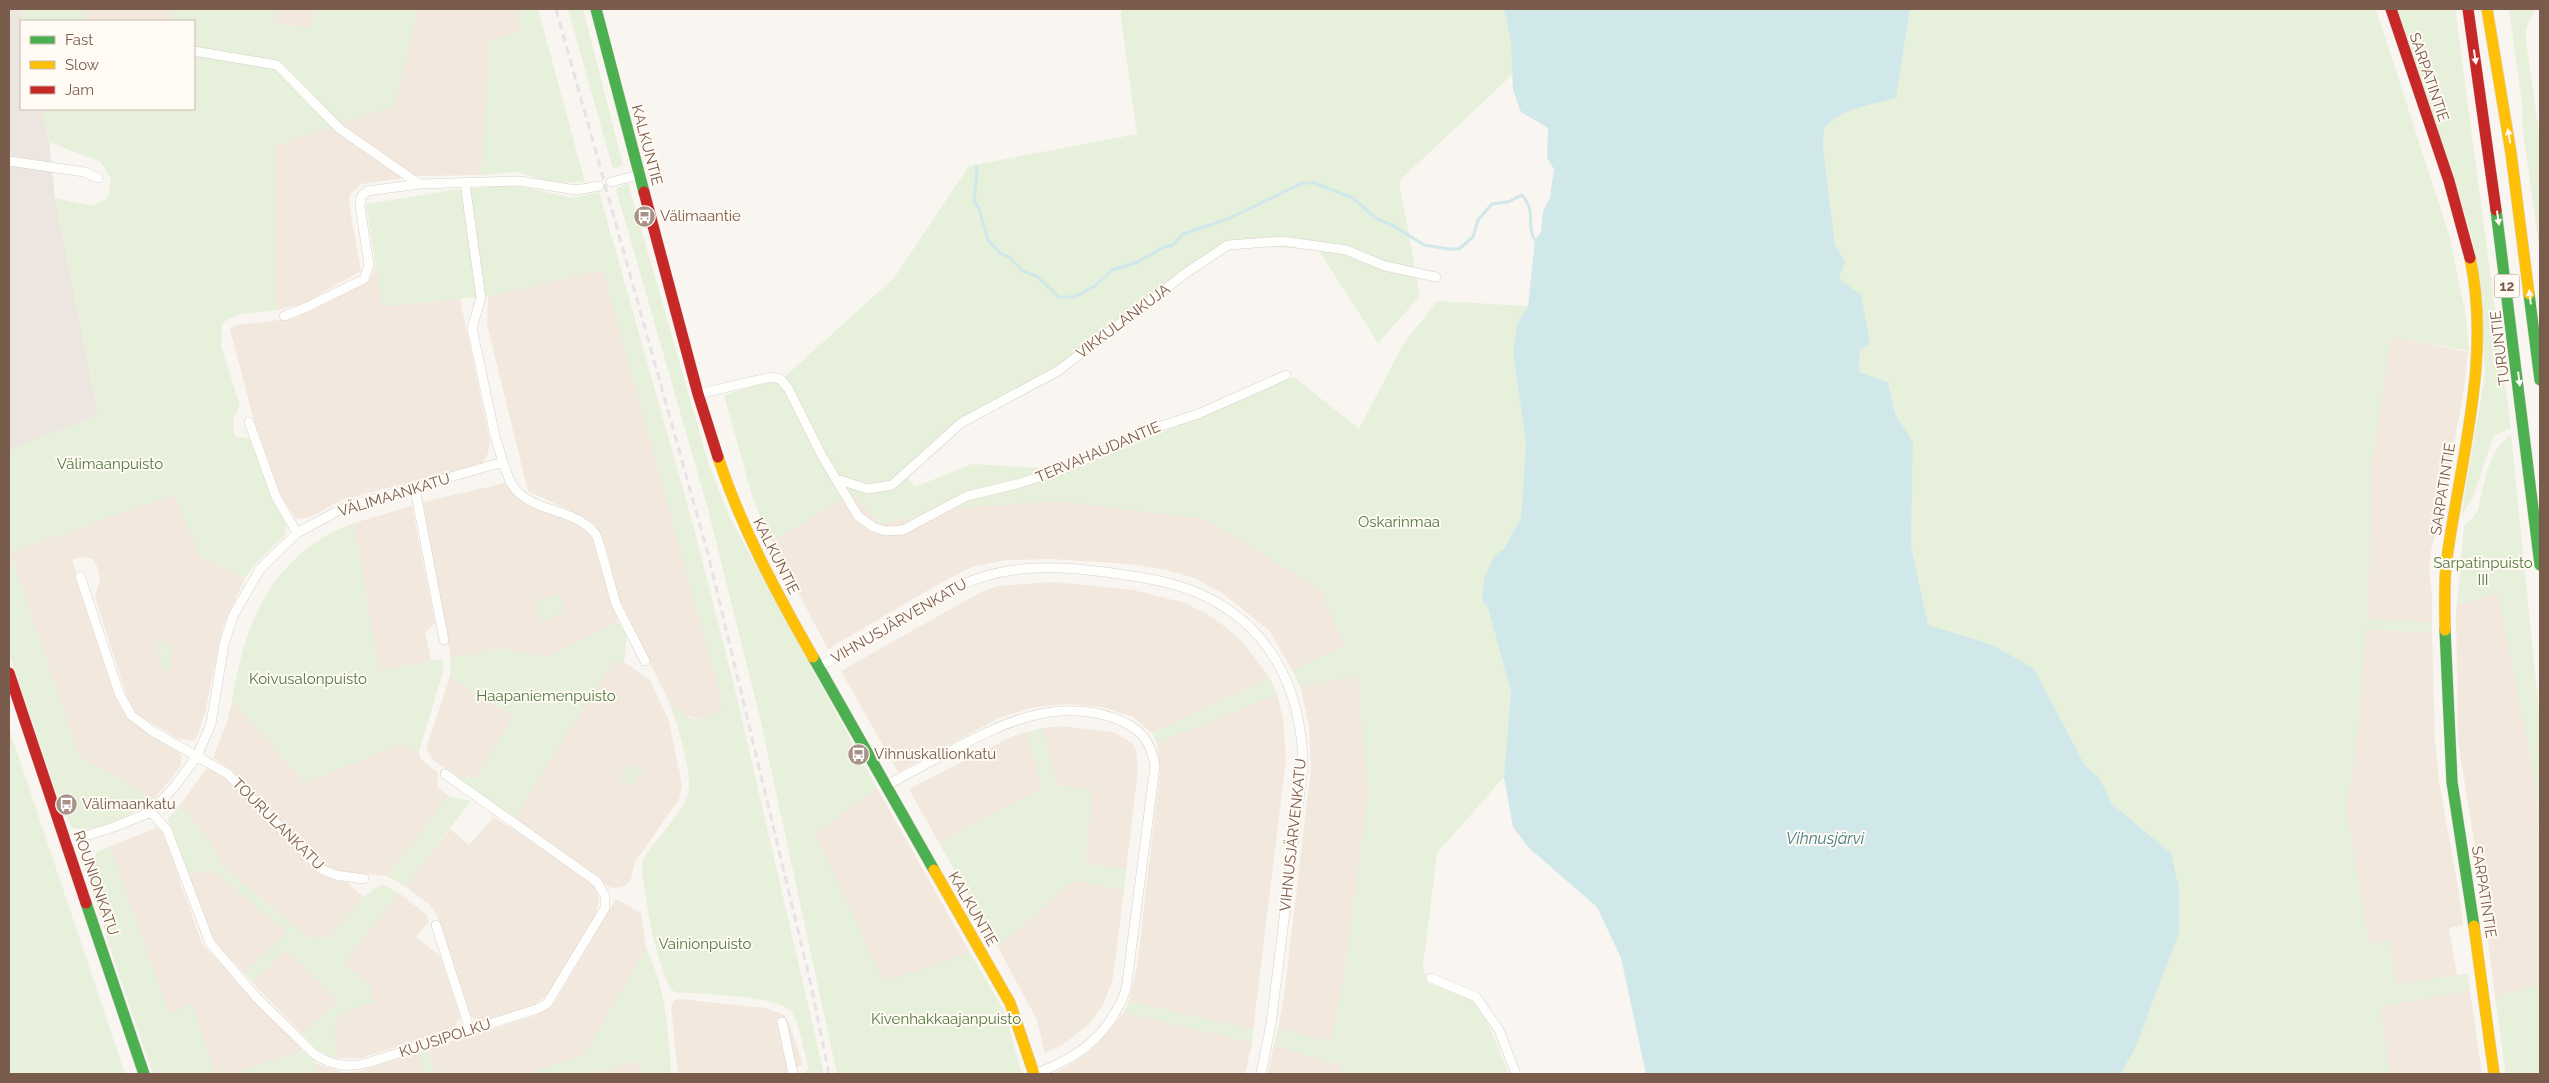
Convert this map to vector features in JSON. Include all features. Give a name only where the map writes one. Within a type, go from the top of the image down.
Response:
[{"type":"main road","name":"KALKUNTIE","points":[[596,9],[698,394],[713,446],[741,521],[766,573],[885,786],[1010,1003],[1034,1074]]},
{"type":"main road","name":"SARPATINTIE","points":[[2391,9],[2466,237],[2473,273],[2478,321],[2477,365],[2446,566],[2446,665],[2452,782],[2470,895],[2494,1074]]},
{"type":"main road","name":"TURUNTIE","points":[[2468,9],[2511,318],[2540,565]]},
{"type":"main road","name":"12","points":[[2487,9],[2511,153],[2540,380]]},
{"type":"main road","name":"ROUNIONKATU","points":[[9,673],[144,1074]]},
{"type":"street","points":[[195,51],[277,65],[340,129],[419,184]]},
{"type":"street","points":[[9,161],[84,172],[98,178]]},
{"type":"street","points":[[611,182],[639,175]]},
{"type":"street","points":[[284,316],[305,308],[364,279],[369,265],[360,206],[362,197],[367,191],[419,184],[520,181],[576,190],[600,186]]},
{"type":"street","points":[[465,183],[481,298],[472,328],[495,436],[503,462],[510,479],[519,493],[581,520],[591,527],[598,536],[616,604],[645,660]]},
{"type":"street","name":"VIKKULANKUJA","points":[[836,479],[868,489],[892,485],[962,423],[1058,371],[1186,273],[1228,245],[1282,241],[1346,250],[1385,266],[1436,277]]},
{"type":"street","name":"TERVAHAUDANTIE","points":[[698,394],[766,377],[780,379],[788,388],[836,479],[858,516],[873,527],[885,531],[902,530],[967,496],[1017,484],[1059,471],[1152,429],[1198,414],[1286,375]]},
{"type":"street","points":[[250,422],[276,497],[297,532]]},
{"type":"street","name":"VÄLIMAANKATU","points":[[66,842],[114,827],[151,812],[197,756],[211,724],[224,644],[233,616],[260,568],[297,532],[346,507],[415,489],[503,462]]},
{"type":"street","points":[[415,489],[444,640]]},
{"type":"street","name":"VIHNUSJÄRVENKATU","points":[[819,667],[957,586],[979,576],[1022,568],[1047,567],[1097,571],[1170,584],[1208,598],[1249,627],[1268,647],[1281,668],[1299,715],[1303,741],[1303,767],[1272,1024],[1261,1074]]},
{"type":"street","name":"TOURULANKATU","points":[[80,576],[124,705],[131,715],[152,732],[228,774],[321,869],[336,876],[364,879]]},
{"type":"street","points":[[885,786],[1000,725],[1042,713],[1093,713],[1109,716],[1134,727],[1149,741],[1155,766],[1130,971],[1126,990],[1111,1022],[1098,1038],[1084,1049],[1034,1074]]},
{"type":"street","name":"KUUSIPOLKU","points":[[151,812],[167,830],[210,943],[257,998],[314,1054],[336,1064],[364,1064],[547,1004],[605,908],[606,901],[602,889],[589,876],[445,774]]},
{"type":"street","points":[[436,925],[470,1030]]},
{"type":"street","points":[[1431,978],[1476,997],[1499,1030],[1516,1074]]},
{"type":"street","points":[[782,1022],[793,1074]]},
{"type":"shaded area","points":[[9,9],[20,9],[22,20],[20,20],[20,110],[42,110],[49,142],[55,198],[98,415],[9,450]]},
{"type":"shaded area","points":[[86,9],[174,9],[172,20],[84,20]]},
{"type":"shaded area","points":[[275,9],[314,9],[311,28],[274,23]]},
{"type":"shaded area","points":[[418,9],[516,9],[521,31],[490,40],[481,175],[419,176],[361,184],[350,194],[349,205],[361,271],[302,304],[276,310],[276,145],[395,105]]},
{"type":"shaded area","points":[[376,267],[383,307],[460,299],[490,442],[488,453],[482,464],[344,499],[310,517],[301,519],[295,517],[282,498],[254,421],[230,329],[236,325],[296,318],[368,283]]},
{"type":"shaded area","points":[[603,270],[722,701],[719,712],[708,719],[698,719],[681,714],[667,697],[620,604],[606,547],[595,524],[528,491],[487,324],[488,296]]},
{"type":"shaded area","points":[[2391,337],[2468,352],[2464,388],[2442,512],[2431,550],[2429,572],[2432,596],[2432,622],[2368,619],[2372,460]]},
{"type":"shaded area","points":[[505,483],[520,501],[579,524],[587,530],[593,538],[618,622],[546,657],[500,648],[451,658],[423,502]]},
{"type":"shaded area","points":[[851,493],[881,524],[969,506],[1060,500],[1206,519],[1320,589],[1345,646],[1292,670],[1270,631],[1222,593],[1194,578],[1167,570],[1129,564],[1052,559],[1005,560],[971,567],[828,649],[771,542]]},
{"type":"shaded area","points":[[174,495],[201,557],[245,578],[222,629],[205,713],[197,737],[193,741],[178,739],[135,713],[126,694],[95,597],[100,579],[97,566],[92,559],[82,557],[72,560],[118,704],[132,723],[175,749],[181,756],[181,766],[154,799],[79,756],[10,552]]},
{"type":"shaded area","points":[[412,506],[435,624],[425,632],[431,661],[379,671],[354,523]]},
{"type":"shaded area","points":[[1053,582],[1133,590],[1185,603],[1209,615],[1228,629],[1245,645],[1270,678],[1152,733],[1133,717],[1102,707],[1067,704],[1034,707],[999,718],[898,772],[841,671],[979,593],[997,586]]},
{"type":"shaded area","points":[[2498,593],[2534,776],[2540,846],[2540,984],[2495,997],[2480,877],[2458,741],[2456,611],[2457,605]]},
{"type":"shaded area","points":[[2366,629],[2432,633],[2435,741],[2439,782],[2463,925],[2449,928],[2457,975],[2396,985],[2389,940],[2369,944],[2346,808],[2356,748]]},
{"type":"shaded area","points":[[614,660],[621,664],[624,662],[650,680],[669,721],[682,785],[679,799],[635,862],[631,879],[625,886],[614,888],[609,887],[514,818]]},
{"type":"shaded area","points":[[1358,675],[1368,794],[1344,977],[1331,1042],[1278,1029],[1284,996],[1311,769],[1309,725],[1300,686]]},
{"type":"shaded area","points":[[450,676],[513,716],[478,777],[458,778],[432,759],[427,751],[427,745]]},
{"type":"shaded area","points":[[1277,695],[1283,718],[1286,760],[1253,1030],[1129,1001],[1137,967],[1160,771],[1157,743]]},
{"type":"shaded area","points":[[232,700],[305,783],[401,744],[419,751],[421,759],[438,773],[437,786],[448,796],[387,876],[334,871],[327,867],[230,769],[213,758],[228,719]]},
{"type":"shaded area","points":[[1060,726],[1113,732],[1132,743],[1136,750],[1138,770],[1126,870],[1085,863],[1093,790],[1057,785],[1043,728]]},
{"type":"shaded area","points":[[1026,732],[1042,788],[939,843],[909,789],[1011,737]]},
{"type":"shaded area","points":[[207,768],[226,778],[318,872],[326,877],[348,883],[363,897],[329,937],[311,939],[221,865],[211,842],[180,805]]},
{"type":"shaded area","points":[[877,788],[970,953],[884,983],[815,833]]},
{"type":"shaded area","points":[[494,817],[588,880],[595,887],[599,899],[596,914],[587,932],[548,994],[534,1005],[482,1021],[473,1018],[469,1013],[437,915],[430,905],[405,886],[450,829],[469,845]]},
{"type":"shaded area","points":[[157,828],[163,833],[202,944],[304,1051],[229,1074],[215,1074],[192,1005],[169,1014],[110,846]]},
{"type":"shaded area","points":[[211,869],[288,932],[244,973],[210,934],[189,875]]},
{"type":"shaded area","points":[[1073,881],[1124,890],[1113,978],[1103,1005],[1087,1026],[1062,1045],[1045,1053],[1037,1020],[998,947]]},
{"type":"shaded area","points":[[399,893],[427,915],[429,922],[416,937],[440,956],[460,1019],[453,1029],[447,1031],[361,1058],[336,1058],[334,1023],[343,1011],[371,987],[343,963]]},
{"type":"shaded area","points":[[616,899],[641,913],[646,948],[584,1056],[523,1074],[435,1074],[428,1049],[535,1016],[554,1004]]},
{"type":"shaded area","points":[[287,949],[338,1002],[302,1034],[252,982]]},
{"type":"shaded area","points":[[2470,990],[2482,1074],[2390,1074],[2380,1007]]},
{"type":"shaded area","points":[[674,1000],[765,1008],[783,1014],[789,1023],[802,1062],[801,1066],[788,1070],[788,1074],[678,1074],[671,1007]]},
{"type":"shaded area","points":[[1124,1012],[1252,1043],[1245,1074],[1053,1074],[1081,1058],[1096,1046]]},
{"type":"shaded area","points":[[1274,1046],[1342,1065],[1340,1074],[1267,1074]]},
{"type":"shaded area","points":[[417,1053],[424,1074],[314,1074],[317,1064],[345,1073],[360,1071]]},
{"type":"shaded area","points":[[638,1061],[641,1074],[590,1074]]},
{"type":"green space","points":[[20,9],[86,9],[84,20],[22,20]]},
{"type":"green space","name":"Välimaanpuisto","points":[[174,9],[275,9],[274,23],[311,28],[314,9],[418,9],[395,106],[276,145],[276,310],[237,315],[222,323],[221,346],[240,406],[234,421],[234,433],[236,437],[249,438],[270,494],[286,525],[285,535],[255,564],[245,578],[201,557],[174,495],[10,552],[79,756],[154,799],[126,816],[103,826],[81,829],[72,827],[61,806],[9,653],[9,450],[98,415],[55,198],[92,206],[108,198],[111,179],[101,162],[49,142],[42,110],[195,110],[195,20],[172,20]]},
{"type":"green space","points":[[516,9],[538,9],[585,182],[557,183],[515,172],[481,175],[490,40],[521,31]]},
{"type":"green space","points":[[568,9],[583,9],[623,165],[613,169]]},
{"type":"green space","name":"Oskarinmaa","points":[[1122,9],[1504,9],[1511,41],[1513,74],[1399,181],[1420,296],[1378,343],[1318,249],[1228,245],[1056,368],[960,422],[905,473],[915,487],[972,464],[1073,470],[1294,377],[1359,429],[1404,343],[1437,301],[1528,306],[1517,324],[1513,353],[1526,444],[1521,518],[1504,549],[1495,556],[1484,578],[1482,599],[1488,608],[1511,692],[1504,777],[1437,853],[1423,966],[1427,983],[1470,999],[1485,1017],[1509,1074],[1340,1074],[1342,1065],[1274,1046],[1278,1029],[1331,1042],[1345,971],[1368,794],[1358,676],[1300,686],[1292,670],[1345,646],[1320,589],[1206,519],[1060,501],[958,508],[881,524],[851,493],[771,542],[753,499],[724,395],[770,381],[779,382],[894,278],[969,166],[1137,134],[1121,17]]},
{"type":"green space","points":[[1910,9],[2376,9],[2450,238],[2466,317],[2469,351],[2391,337],[2372,460],[2368,619],[2432,622],[2432,633],[2366,629],[2356,748],[2346,808],[2369,944],[2389,940],[2396,985],[2468,973],[2470,990],[2380,1007],[2390,1074],[2120,1074],[2134,1051],[2179,933],[2171,853],[2112,804],[2100,779],[2084,764],[1993,645],[1928,626],[1911,545],[1913,442],[1895,414],[1888,382],[1859,372],[1860,350],[1839,279],[1845,261],[1835,245],[1823,149],[1824,128],[1831,121],[1848,112],[1896,98]]},
{"type":"green space","points":[[2397,9],[2455,9],[2511,429],[2500,432],[2493,437],[2472,500],[2461,516],[2485,374],[2480,282],[2472,239],[2450,163],[2421,85]]},
{"type":"green space","points":[[2509,9],[2535,9],[2526,29],[2526,41],[2540,140],[2540,254],[2523,131],[2522,103]]},
{"type":"green space","name":"Kivenhakkaajanpuisto","points":[[628,183],[708,462],[729,516],[877,788],[815,833],[884,982],[970,953],[1004,1010],[1022,1074],[837,1074],[760,718],[708,509],[616,189]]},
{"type":"green space","points":[[515,185],[572,198],[599,192],[695,532],[737,698],[824,1074],[801,1074],[809,1070],[799,1030],[791,1011],[782,1006],[754,998],[675,992],[669,985],[663,972],[658,954],[648,912],[642,864],[644,857],[681,809],[688,794],[689,785],[683,746],[667,697],[678,710],[690,718],[696,719],[710,717],[718,712],[722,701],[603,270],[488,296],[382,307],[366,204],[454,190]]},
{"type":"green space","name":"Sarpatinpuisto III","points":[[2511,435],[2540,720],[2540,845],[2534,776],[2498,593],[2457,605],[2464,526],[2474,517],[2478,510],[2488,469],[2497,449]]},
{"type":"green space","name":"Koivusalonpuisto","points":[[354,523],[379,671],[443,659],[443,672],[419,751],[401,744],[305,783],[232,700],[245,643],[255,617],[283,571],[303,552],[326,536]]},
{"type":"green space","points":[[561,594],[564,612],[542,622],[535,603],[538,599]]},
{"type":"green space","name":"Haapaniemenpuisto","points":[[618,622],[627,636],[624,662],[622,665],[614,661],[514,818],[458,778],[478,777],[513,716],[450,676],[451,658],[500,648],[546,657]]},
{"type":"green space","points":[[157,642],[173,645],[169,671],[161,669]]},
{"type":"green space","points":[[1270,678],[1277,695],[1157,743],[1152,733]]},
{"type":"green space","points":[[9,728],[125,1074],[9,1074]]},
{"type":"green space","points":[[1043,728],[1057,785],[1093,790],[1085,863],[1126,870],[1124,890],[1073,881],[998,947],[939,843],[1042,788],[1026,732]]},
{"type":"green space","points":[[638,764],[644,769],[631,786],[618,780],[626,767],[632,770]]},
{"type":"green space","points":[[448,796],[471,801],[405,886],[387,876]]},
{"type":"green space","points":[[180,805],[211,842],[221,865],[311,939],[329,937],[363,897],[382,884],[399,893],[343,963],[371,987],[373,1003],[342,1014],[338,1019],[335,1025],[336,1058],[317,1050],[302,1034],[338,1002],[287,949],[252,982],[244,973],[287,932],[211,869],[189,875],[168,820]]},
{"type":"green space","points":[[110,846],[169,1014],[192,1004],[215,1074],[153,1074],[85,868],[93,862],[97,852]]},
{"type":"green space","name":"Vainionpuisto","points":[[646,948],[662,993],[669,1042],[671,1074],[641,1074],[637,1061],[590,1074],[523,1074],[584,1056]]},
{"type":"green space","points":[[2540,984],[2540,1074],[2506,1074],[2495,997]]},
{"type":"green space","points":[[1129,1001],[1253,1030],[1252,1043],[1124,1012]]},
{"type":"green space","points":[[428,1049],[435,1074],[424,1074],[417,1053]]},
{"type":"green space","points":[[304,1051],[317,1064],[314,1074],[229,1074]]},
{"type":"water","name":"Vihnusjärvi","points":[[1504,9],[1910,9],[1896,98],[1848,112],[1831,121],[1824,128],[1823,149],[1835,245],[1845,261],[1839,279],[1861,295],[1870,344],[1860,350],[1859,372],[1888,382],[1895,414],[1913,442],[1911,545],[1928,625],[1993,645],[2034,669],[2084,764],[2100,779],[2112,804],[2171,853],[2179,888],[2179,933],[2134,1051],[2120,1074],[1646,1074],[1621,958],[1597,907],[1529,848],[1513,827],[1504,777],[1511,692],[1488,608],[1482,600],[1484,578],[1495,555],[1504,549],[1521,518],[1526,444],[1513,353],[1517,324],[1528,306],[1535,240],[1541,232],[1543,211],[1550,198],[1554,169],[1547,158],[1548,128],[1521,112],[1513,90],[1511,41]]},
{"type":"waterway","points":[[976,166],[974,201],[979,208],[988,240],[1001,254],[1010,257],[1021,270],[1038,277],[1059,297],[1074,297],[1095,286],[1112,270],[1138,262],[1164,247],[1173,245],[1183,234],[1228,219],[1302,183],[1314,183],[1353,198],[1377,219],[1392,225],[1424,245],[1449,249],[1459,249],[1473,237],[1478,220],[1492,204],[1508,202],[1522,195],[1527,202],[1531,214],[1531,229],[1535,240]]},
{"type":"railway","points":[[556,9],[708,554],[809,976],[829,1074]]},
{"type":"traffic: fast","points":[[596,9],[644,192]]},
{"type":"traffic: fast","points":[[2496,210],[2540,565]]},
{"type":"traffic: fast","points":[[2529,294],[2540,380]]},
{"type":"traffic: fast","points":[[2445,630],[2452,782],[2474,926]]},
{"type":"traffic: fast","points":[[813,657],[934,870]]},
{"type":"traffic: fast","points":[[86,903],[144,1074]]},
{"type":"traffic: slow","points":[[2487,9],[2511,153],[2529,294]]},
{"type":"traffic: slow","points":[[2445,630],[2446,565],[2476,373],[2476,296],[2470,258]]},
{"type":"traffic: slow","points":[[718,457],[748,534],[813,657]]},
{"type":"traffic: slow","points":[[934,870],[1010,1003],[1034,1074]]},
{"type":"traffic: slow","points":[[2474,926],[2494,1074]]},
{"type":"traffic: jam","points":[[2391,9],[2449,181],[2470,258]]},
{"type":"traffic: jam","points":[[2468,9],[2496,210]]},
{"type":"traffic: jam","points":[[644,192],[698,394],[718,457]]},
{"type":"traffic: jam","points":[[9,673],[86,903]]},
{"type":"place","name":"Välimaantie","points":[[644,216]]},
{"type":"place","name":"Vihnuskallionkatu","points":[[858,754]]},
{"type":"place","name":"Välimaankatu","points":[[66,804]]}]
